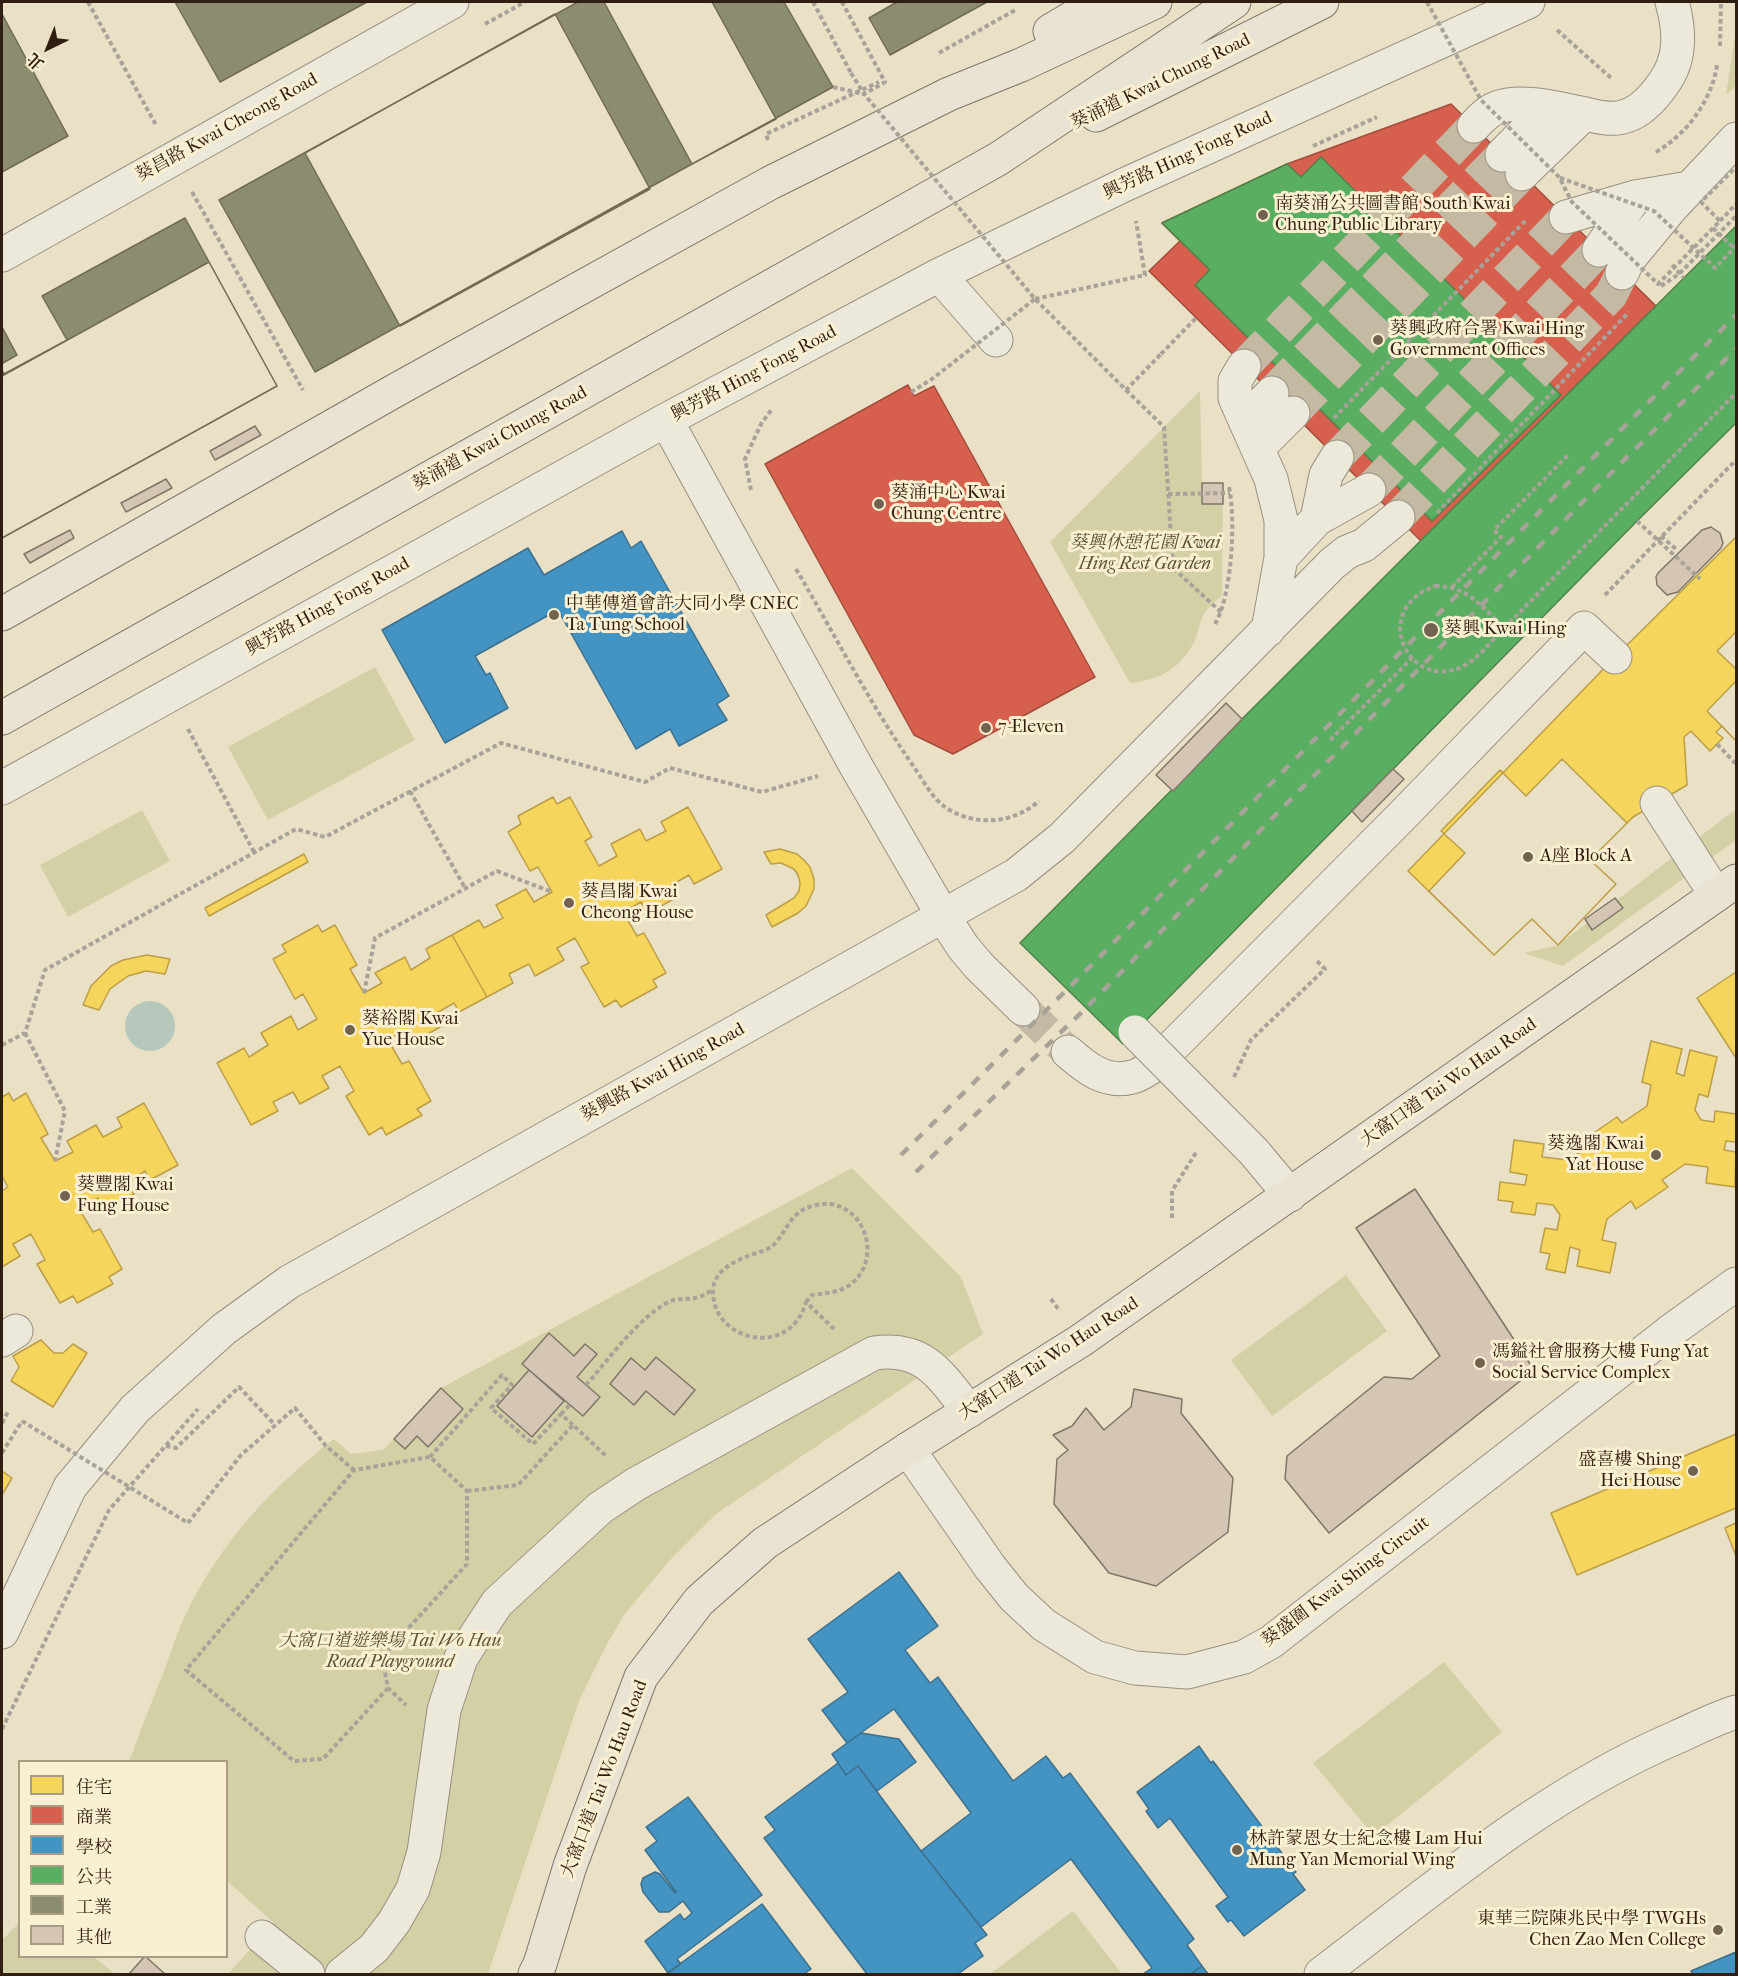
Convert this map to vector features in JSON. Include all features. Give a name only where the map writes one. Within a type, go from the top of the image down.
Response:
[{"type":"main road","points":[[949,94],[1012,53],[1099,2]]},
{"type":"main road","points":[[2,614],[396,390],[770,183],[949,94],[1021,65],[1155,2]]},
{"type":"main road","name":"葵涌道 Kwai Chung Road","points":[[2,718],[998,159],[1233,2]]},
{"type":"main road","name":"葵涌道 Kwai Chung Road","points":[[998,159],[1082,122],[1322,2]]},
{"type":"main road","name":"大窩口道 Tai Wo Hau Road","points":[[538,1971],[570,1866],[641,1677],[699,1601],[765,1543],[908,1449],[1080,1341],[1726,888]]},
{"type":"street","name":"葵昌路 Kwai Cheong Road","points":[[2,255],[452,2]]},
{"type":"street","name":"興芳路 Hing Fong Road","points":[[2,788],[666,420],[939,275],[1124,185],[1528,2]]},
{"type":"street","points":[[1474,126],[1497,107],[1514,103],[1549,107],[1600,118],[1625,117],[1643,107],[1667,80],[1676,62],[1679,39],[1672,2]]},
{"type":"street","points":[[1549,107],[1512,164],[1584,114]]},
{"type":"street","points":[[1622,273],[1628,260],[1689,188],[1737,139]]},
{"type":"street","points":[[1566,217],[1635,196],[1689,188]]},
{"type":"street","points":[[1599,250],[1635,196]]},
{"type":"street","points":[[939,275],[996,340]]},
{"type":"street","points":[[1244,366],[1234,381],[1234,398],[1271,480],[1281,520],[1281,558],[1268,630]]},
{"type":"street","points":[[1252,435],[1282,403]]},
{"type":"street","points":[[666,420],[856,766],[943,916],[963,947],[979,966],[1023,1009]]},
{"type":"street","points":[[1317,519],[1326,475],[1336,457]]},
{"type":"street","points":[[1281,558],[1317,519],[1369,490]]},
{"type":"street","name":"葵興路 Kwai Hing Road","points":[[3,1622],[70,1487],[135,1409],[224,1329],[289,1282],[1016,875],[1044,854],[1332,564],[1347,552],[1364,545],[1398,517]]},
{"type":"street","points":[[1068,1052],[1087,1069],[1110,1078],[1132,1077],[1153,1066],[1584,628],[1615,657]]},
{"type":"street","points":[[1657,803],[1726,888]]},
{"type":"street","points":[[1135,1032],[1254,1152],[1290,1195]]},
{"type":"street","name":"葵盛圍 Kwai Shing Circuit","points":[[908,1449],[990,1567],[1014,1598],[1044,1625],[1095,1657],[1135,1668],[1188,1672],[1244,1658],[1271,1642],[1672,1330],[1737,1284]]},
{"type":"street","points":[[342,1974],[374,1948],[394,1922],[413,1890],[424,1852],[444,1710],[461,1658],[498,1603],[600,1508],[636,1484],[874,1353],[905,1352],[934,1367],[969,1411]]},
{"type":"street","points":[[1321,1974],[1499,1839],[1566,1793],[1644,1751],[1737,1712]]},
{"type":"street","points":[[262,1936],[308,1974]]},
{"type":"path","points":[[88,2],[160,133]]},
{"type":"path","points":[[813,2],[864,94],[1035,300],[1164,427],[1173,568],[1222,613]]},
{"type":"path","points":[[833,87],[864,94],[885,82],[842,2]]},
{"type":"path","points":[[1427,2],[1481,100],[1559,177],[1572,202],[1658,285],[1737,204]]},
{"type":"path","points":[[930,58],[1021,7]]},
{"type":"path","points":[[1547,34],[1558,29],[1676,137]]},
{"type":"path","points":[[1462,76],[1473,70]]},
{"type":"path","points":[[770,145],[766,134],[889,77]]},
{"type":"path","points":[[1312,146],[1387,112]]},
{"type":"path","points":[[1720,221],[1701,202],[1737,167]]},
{"type":"path","points":[[1559,177],[1654,211],[1715,268],[1735,247],[1713,228]]},
{"type":"path","points":[[191,189],[303,390]]},
{"type":"path","points":[[1655,290],[1679,274],[1737,216]]},
{"type":"path","points":[[911,392],[932,379],[1035,300],[1145,275],[1136,220],[1127,225]]},
{"type":"path","points":[[1013,275],[1024,270]]},
{"type":"path","points":[[1679,274],[1684,278]]},
{"type":"path","points":[[1126,390],[1196,318]]},
{"type":"path","points":[[1504,628],[1468,595],[1452,587],[1435,586],[1421,591],[1411,600],[1403,612],[1400,626],[1401,640],[1412,658],[1430,669],[1443,671],[1457,669],[1470,663],[1737,393]]},
{"type":"path","points":[[752,494],[745,459],[761,424],[774,407]]},
{"type":"path","points":[[1452,587],[1501,537],[1494,530],[1568,455]]},
{"type":"path","points":[[1584,628],[1607,591],[1737,460]]},
{"type":"path","points":[[1212,629],[1222,613],[1226,594],[1231,544],[1228,483]]},
{"type":"path","points":[[1168,494],[1230,493]]},
{"type":"path","points":[[1637,521],[1700,579]]},
{"type":"path","points":[[1661,536],[1677,550]]},
{"type":"path","points":[[794,565],[901,748],[929,789],[944,806],[964,816],[990,822],[1015,816],[1036,804],[1044,796]]},
{"type":"path","points":[[1330,740],[1412,658]]},
{"type":"path","points":[[170,694],[254,852]]},
{"type":"path","points":[[2,1046],[24,1033],[45,970],[296,829],[325,837],[501,743],[645,782],[670,768],[762,792],[856,766],[901,748]]},
{"type":"path","points":[[1717,744],[1737,764]]},
{"type":"path","points":[[410,792],[465,888]]},
{"type":"path","points":[[364,993],[375,938],[465,888],[497,871],[552,892]]},
{"type":"path","points":[[1233,1080],[1251,1040],[1325,969],[1285,932]]},
{"type":"path","points":[[24,1033],[65,1111],[55,1161]]},
{"type":"path","points":[[1172,1218],[1173,1191],[1198,1148]]},
{"type":"path","points":[[831,1203],[852,1214],[865,1230],[868,1245],[865,1262],[859,1276],[850,1284],[829,1293],[812,1295],[806,1302],[803,1313],[794,1326],[780,1336],[762,1339],[744,1335],[725,1321],[715,1304],[713,1289],[717,1278],[738,1260],[765,1251],[773,1245],[790,1221],[804,1208],[831,1203]]},
{"type":"path","points":[[586,1385],[643,1321],[662,1306],[674,1299],[702,1298],[713,1289]]},
{"type":"path","points":[[806,1302],[866,1357]]},
{"type":"path","points":[[387,1688],[323,1759],[294,1761],[186,1670],[354,1470],[430,1457],[502,1375],[512,1384],[491,1408],[533,1444],[570,1405]]},
{"type":"path","points":[[166,1446],[176,1448],[239,1387],[274,1425]]},
{"type":"path","points":[[2,1729],[109,1510],[202,1404]]},
{"type":"path","points":[[2,1453],[22,1421],[188,1523],[241,1455],[295,1408],[326,1446],[354,1470]]},
{"type":"path","points":[[2,1423],[9,1410]]},
{"type":"path","points":[[561,1414],[636,1484]]},
{"type":"path","points":[[467,1491],[518,1485],[573,1425]]},
{"type":"path","points":[[430,1457],[467,1491],[467,1564],[382,1657],[387,1688],[441,1735]]},
{"type":"green space","points":[[1736,28],[1736,85],[1726,95]]},
{"type":"green space","name":"葵興休憩花園 Kwai Hing Rest Garden","points":[[1200,391],[1202,483],[1223,483],[1222,595],[1205,613],[1196,638],[1177,665],[1151,679],[1130,683],[1050,542]]},
{"type":"green space","points":[[375,667],[415,740],[268,820],[228,747]]},
{"type":"green space","points":[[1736,809],[1736,840],[1563,966],[1524,953],[1558,945]]},
{"type":"green space","points":[[142,810],[170,861],[68,917],[40,865]]},
{"type":"green space","name":"大窩口道遊樂場 Tai Wo Hau Road Playground","points":[[852,1168],[961,1277],[983,1334],[716,1514],[669,1561],[624,1615],[579,1701],[488,1974],[228,1974],[274,1923],[228,1882],[228,1760],[130,1760],[182,1622],[214,1564],[249,1518],[288,1478],[334,1439],[351,1454],[383,1450],[441,1388]]},
{"type":"green space","points":[[1346,1275],[1387,1331],[1272,1416],[1231,1360]]},
{"type":"green space","points":[[1444,1662],[1502,1732],[1374,1836],[1313,1763]]},
{"type":"green space","points":[[1073,1911],[1122,1974],[990,1974]]},
{"type":"green space","points":[[18,1924],[18,1958],[95,1958],[115,1974],[2,1974],[2,1940]]},
{"type":"shaded area","points":[[145,1001],[155,1001],[168,1008],[175,1021],[175,1031],[168,1044],[155,1051],[145,1051],[136,1047],[129,1040],[125,1031],[125,1021],[129,1012],[136,1005]]},
{"type":"building: 住宅","points":[[940,536],[956,568],[981,554],[997,586],[972,599],[978,609],[1003,597],[1019,628],[994,641],[1011,674],[982,689],[965,655],[954,661],[971,694],[942,708],[925,676],[901,688],[885,656],[909,644],[904,633],[879,646],[863,615],[888,602],[871,571],[900,555],[917,587],[928,582],[912,550]]},
{"type":"building: 住宅","points":[[1736,537],[1736,741],[1722,726],[1716,732],[1723,738],[1710,751],[1691,731],[1684,737],[1687,785],[1633,817],[1590,860],[1616,884],[1558,945],[1532,919],[1494,955],[1408,871],[1615,657]]},
{"type":"building: 住宅","points":[[1736,632],[1736,669],[1717,651]]},
{"type":"building: 住宅","points":[[1736,681],[1736,741],[1707,711]]},
{"type":"building: 住宅","name":"A座 Block A","points":[[1562,759],[1627,823],[1590,860],[1616,884],[1558,945],[1532,919],[1494,955],[1429,891],[1465,853],[1441,831],[1500,770],[1526,796]]},
{"type":"building: 住宅","name":"葵昌閣 Kwai Cheong House","points":[[553,797],[557,804],[570,797],[592,837],[585,841],[599,866],[617,856],[611,844],[640,829],[646,841],[666,831],[661,822],[688,807],[722,869],[694,884],[689,875],[670,886],[677,897],[647,914],[641,902],[623,912],[637,936],[644,933],[666,973],[653,980],[657,987],[621,1007],[616,1000],[604,1007],[581,967],[589,963],[575,938],[557,948],[564,960],[535,976],[529,964],[509,974],[513,983],[487,997],[452,935],[479,920],[484,928],[503,918],[496,905],[526,889],[534,902],[552,892],[538,867],[530,871],[508,832],[521,824],[518,816]]},
{"type":"building: 住宅","points":[[780,849],[797,854],[810,867],[814,889],[806,906],[772,927],[766,915],[794,898],[799,891],[800,883],[794,869],[781,863],[771,864],[764,852]]},
{"type":"building: 住宅","points":[[304,854],[308,862],[209,916],[205,908]]},
{"type":"building: 住宅","name":"葵裕閣 Kwai Yue House","points":[[318,925],[322,932],[335,925],[357,965],[350,969],[364,993],[382,983],[375,973],[405,957],[411,970],[430,958],[426,949],[452,935],[487,997],[459,1012],[454,1003],[435,1014],[442,1026],[413,1042],[406,1030],[388,1040],[402,1064],[409,1061],[431,1101],[417,1109],[422,1115],[386,1135],[382,1127],[369,1135],[346,1096],[354,1091],[340,1066],[322,1076],[329,1088],[300,1104],[293,1092],[273,1102],[278,1111],[251,1125],[217,1063],[244,1048],[249,1057],[268,1045],[261,1033],[291,1016],[298,1030],[317,1019],[303,994],[295,999],[273,959],[286,952],[282,945]]},
{"type":"building: 住宅","points":[[147,955],[170,959],[165,974],[146,971],[128,976],[110,989],[99,1010],[83,1005],[91,986],[111,966],[123,960]]},
{"type":"building: 住宅","points":[[1736,972],[1736,1058],[1697,998]]},
{"type":"building: 住宅","name":"葵逸閣 Kwai Yat House","points":[[1651,1041],[1682,1049],[1676,1073],[1684,1076],[1690,1050],[1717,1057],[1708,1097],[1699,1094],[1695,1110],[1701,1120],[1714,1122],[1715,1111],[1736,1114],[1736,1142],[1726,1141],[1724,1150],[1736,1152],[1735,1187],[1706,1183],[1708,1167],[1685,1164],[1662,1180],[1668,1187],[1636,1209],[1631,1201],[1607,1219],[1602,1240],[1616,1243],[1610,1273],[1577,1266],[1580,1250],[1570,1247],[1565,1273],[1546,1269],[1550,1254],[1540,1252],[1545,1228],[1557,1230],[1560,1215],[1553,1205],[1537,1203],[1535,1215],[1511,1212],[1513,1202],[1498,1200],[1500,1182],[1525,1185],[1527,1175],[1510,1172],[1514,1140],[1544,1144],[1542,1157],[1568,1160],[1590,1146],[1585,1139],[1617,1117],[1622,1123],[1647,1106],[1651,1085],[1642,1082]]},
{"type":"building: 住宅","name":"葵豐閣 Kwai Fung House","points":[[9,1093],[13,1101],[26,1093],[48,1134],[41,1138],[55,1161],[73,1152],[67,1141],[96,1125],[103,1137],[122,1127],[117,1118],[144,1103],[178,1165],[150,1180],[145,1171],[127,1182],[134,1194],[104,1209],[98,1198],[79,1209],[93,1232],[100,1229],[122,1269],[109,1277],[113,1284],[77,1303],[73,1296],[60,1303],[37,1264],[45,1260],[31,1234],[13,1244],[20,1256],[2,1267],[2,1191],[8,1187],[2,1176],[2,1097]]},
{"type":"building: 住宅","points":[[41,1340],[54,1353],[63,1353],[73,1344],[87,1353],[53,1407],[11,1381],[19,1367],[13,1356]]},
{"type":"building: 住宅","name":"盛喜樓 Shing Hei House","points":[[1736,1434],[1736,1508],[1577,1575],[1551,1513]]},
{"type":"building: 住宅","points":[[2,1471],[12,1478],[2,1495]]},
{"type":"building: 住宅","points":[[1736,1523],[1736,1556],[1725,1528]]},
{"type":"building: 商業","points":[[1451,104],[1656,306],[1421,541],[1149,271],[1180,241],[1162,223],[1287,164]]},
{"type":"building: 商業","points":[[908,385],[914,396],[934,386],[1095,677],[953,754],[914,735],[765,464]]},
{"type":"building: 學校","name":"中華傳道會許大同小學 CNEC Ta Tung School","points":[[622,531],[631,548],[641,541],[729,696],[717,704],[727,720],[679,746],[670,729],[636,749],[558,610],[475,656],[486,675],[490,673],[508,708],[445,743],[382,630],[528,548],[544,575]]},
{"type":"building: 學校","points":[[899,1572],[938,1626],[905,1650],[930,1683],[938,1677],[1013,1781],[1046,1756],[1063,1778],[1070,1773],[1194,1939],[1187,1945],[1202,1966],[1191,1974],[1143,1974],[1152,1968],[1071,1859],[981,1927],[921,1851],[971,1813],[894,1709],[847,1743],[822,1710],[848,1692],[808,1639]]},
{"type":"building: 學校","points":[[861,1733],[899,1739],[916,1762],[877,1791],[858,1766],[846,1775],[832,1754]]},
{"type":"building: 學校","name":"林許蒙恩女士紀念樓 Lam Hui Mung Yan Memorial Wing","points":[[1199,1746],[1211,1763],[1213,1761],[1296,1872],[1293,1874],[1305,1890],[1244,1936],[1231,1920],[1228,1922],[1216,1906],[1228,1897],[1170,1818],[1158,1828],[1137,1792]]},
{"type":"building: 學校","points":[[838,1763],[846,1775],[858,1766],[987,1935],[975,1943],[983,1956],[958,1974],[867,1974],[764,1838],[775,1830],[765,1817]]},
{"type":"building: 學校","points":[[688,1797],[762,1895],[677,1959],[681,1964],[668,1973],[645,1941],[680,1914],[684,1920],[692,1913],[683,1901],[669,1912],[659,1912],[643,1892],[641,1884],[643,1878],[655,1872],[660,1874],[676,1892],[645,1850],[657,1841],[646,1827]]},
{"type":"building: 學校","points":[[762,1904],[811,1969],[804,1974],[666,1974]]},
{"type":"building: 學校","points":[[1736,1952],[1736,1974],[1693,1974],[1691,1971]]},
{"type":"building: 學校","points":[[1202,1966],[1208,1974],[1191,1974]]},
{"type":"building: 公共","name":"葵興政府合署 Kwai Hing Government Offices","points":[[1321,157],[1561,395],[1432,521],[1195,285],[1210,270],[1162,223],[1287,164],[1301,177]]},
{"type":"building: 公共","name":"葵興 Kwai Hing","points":[[1736,226],[1736,423],[1123,1044],[1020,943]]},
{"type":"building: 工業","points":[[175,2],[367,2],[220,82]]},
{"type":"building: 工業","points":[[578,2],[604,2],[692,164],[315,372],[219,200]]},
{"type":"building: 工業","points":[[604,2],[712,2],[776,119],[692,164]]},
{"type":"building: 工業","points":[[604,2],[784,2],[833,87],[692,164]]},
{"type":"building: 工業","points":[[897,2],[987,2],[890,55],[869,18]]},
{"type":"building: 工業","points":[[2,14],[68,136],[2,172]]},
{"type":"building: 工業","points":[[555,14],[650,189],[400,326],[305,153]]},
{"type":"building: 工業","points":[[185,218],[277,386],[2,538],[2,370],[4,374],[67,340],[42,296]]},
{"type":"building: 工業","points":[[209,262],[277,386],[2,538],[2,376]]},
{"type":"building: 工業","points":[[2,327],[17,355],[3,363],[2,360]]},
{"type":"building: 其他","points":[[255,426],[261,435],[215,460],[210,451]]},
{"type":"building: 其他","points":[[166,479],[172,488],[126,512],[121,503]]},
{"type":"building: 其他","points":[[1202,483],[1223,483],[1223,504],[1202,504]]},
{"type":"building: 其他","points":[[1711,527],[1720,533],[1723,543],[1721,548],[1678,592],[1667,595],[1657,585],[1658,573],[1702,530]]},
{"type":"building: 其他","points":[[70,530],[74,538],[30,563],[24,554]]},
{"type":"building: 其他","points":[[1226,703],[1242,719],[1173,791],[1156,775]]},
{"type":"building: 其他","points":[[1393,769],[1404,779],[1362,822],[1352,811]]},
{"type":"building: 其他","points":[[1615,898],[1623,908],[1592,930],[1585,919]]},
{"type":"building: 其他","name":"馮鎰社會服務大樓 Fung Yat Social Service Complex","points":[[1415,1189],[1534,1370],[1329,1533],[1285,1479],[1287,1456],[1384,1377],[1412,1379],[1440,1356],[1356,1228]]},
{"type":"building: 其他","points":[[549,1333],[574,1356],[585,1344],[597,1354],[577,1377],[600,1397],[583,1416],[522,1364]]},
{"type":"building: 其他","points":[[656,1357],[695,1390],[674,1415],[646,1391],[634,1405],[610,1384],[631,1358],[645,1370]]},
{"type":"building: 其他","points":[[529,1370],[564,1401],[532,1437],[497,1406]]},
{"type":"building: 其他","points":[[441,1388],[463,1409],[428,1447],[417,1436],[405,1449],[394,1439]]},
{"type":"building: 其他","points":[[1134,1389],[1182,1399],[1181,1413],[1233,1478],[1228,1532],[1156,1586],[1109,1573],[1054,1504],[1057,1459],[1068,1450],[1053,1435],[1072,1426],[1086,1408],[1104,1430],[1131,1407]]},
{"type":"building: 其他","points":[[143,1958],[147,1958],[165,1974],[129,1974]]},
{"type":"tunnel","points":[[1244,366],[1474,126]]},
{"type":"tunnel","points":[[1272,393],[1502,155]]},
{"type":"tunnel","points":[[1293,413],[1522,174]]},
{"type":"tunnel","points":[[1337,457],[1566,217]]},
{"type":"tunnel","points":[[1369,490],[1599,250]]},
{"type":"tunnel","points":[[1398,517],[1611,295],[1622,273]]},
{"type":"tunnel","points":[[1023,1009],[1068,1052]]},
{"type":"railway","points":[[901,1155],[1736,315]]},
{"type":"railway","points":[[916,1172],[1086,1008],[1616,468],[1736,349]]},
{"type":"place","name":"南葵涌公共圖書館 South Kwai Chung Public Library","points":[[1263,215]]},
{"type":"place","name":"葵興政府合署 Kwai Hing Government Offices","points":[[1378,340]]},
{"type":"place","name":"葵涌中心 Kwai Chung Centre","points":[[879,504]]},
{"type":"place","name":"中華傳道會許大同小學 CNEC Ta Tung School","points":[[554,615]]},
{"type":"place","name":"葵興 Kwai Hing","points":[[1431,630]]},
{"type":"place","name":"7-Eleven","points":[[986,728]]},
{"type":"place","name":"A座 Block A","points":[[1528,857]]},
{"type":"place","name":"葵昌閣 Kwai Cheong House","points":[[569,903]]},
{"type":"place","name":"葵裕閣 Kwai Yue House","points":[[350,1030]]},
{"type":"place","name":"葵逸閣 Kwai Yat House","points":[[1656,1155]]},
{"type":"place","name":"葵豐閣 Kwai Fung House","points":[[65,1196]]},
{"type":"place","name":"馮鎰社會服務大樓 Fung Yat Social Service Complex","points":[[1480,1363]]},
{"type":"place","name":"盛喜樓 Shing Hei House","points":[[1693,1471]]},
{"type":"place","name":"林許蒙恩女士紀念樓 Lam Hui Mung Yan Memorial Wing","points":[[1237,1850]]},
{"type":"place","name":"東華三院陳兆民中學 TWGHs Chen Zao Men College","points":[[1718,1930]]}]
